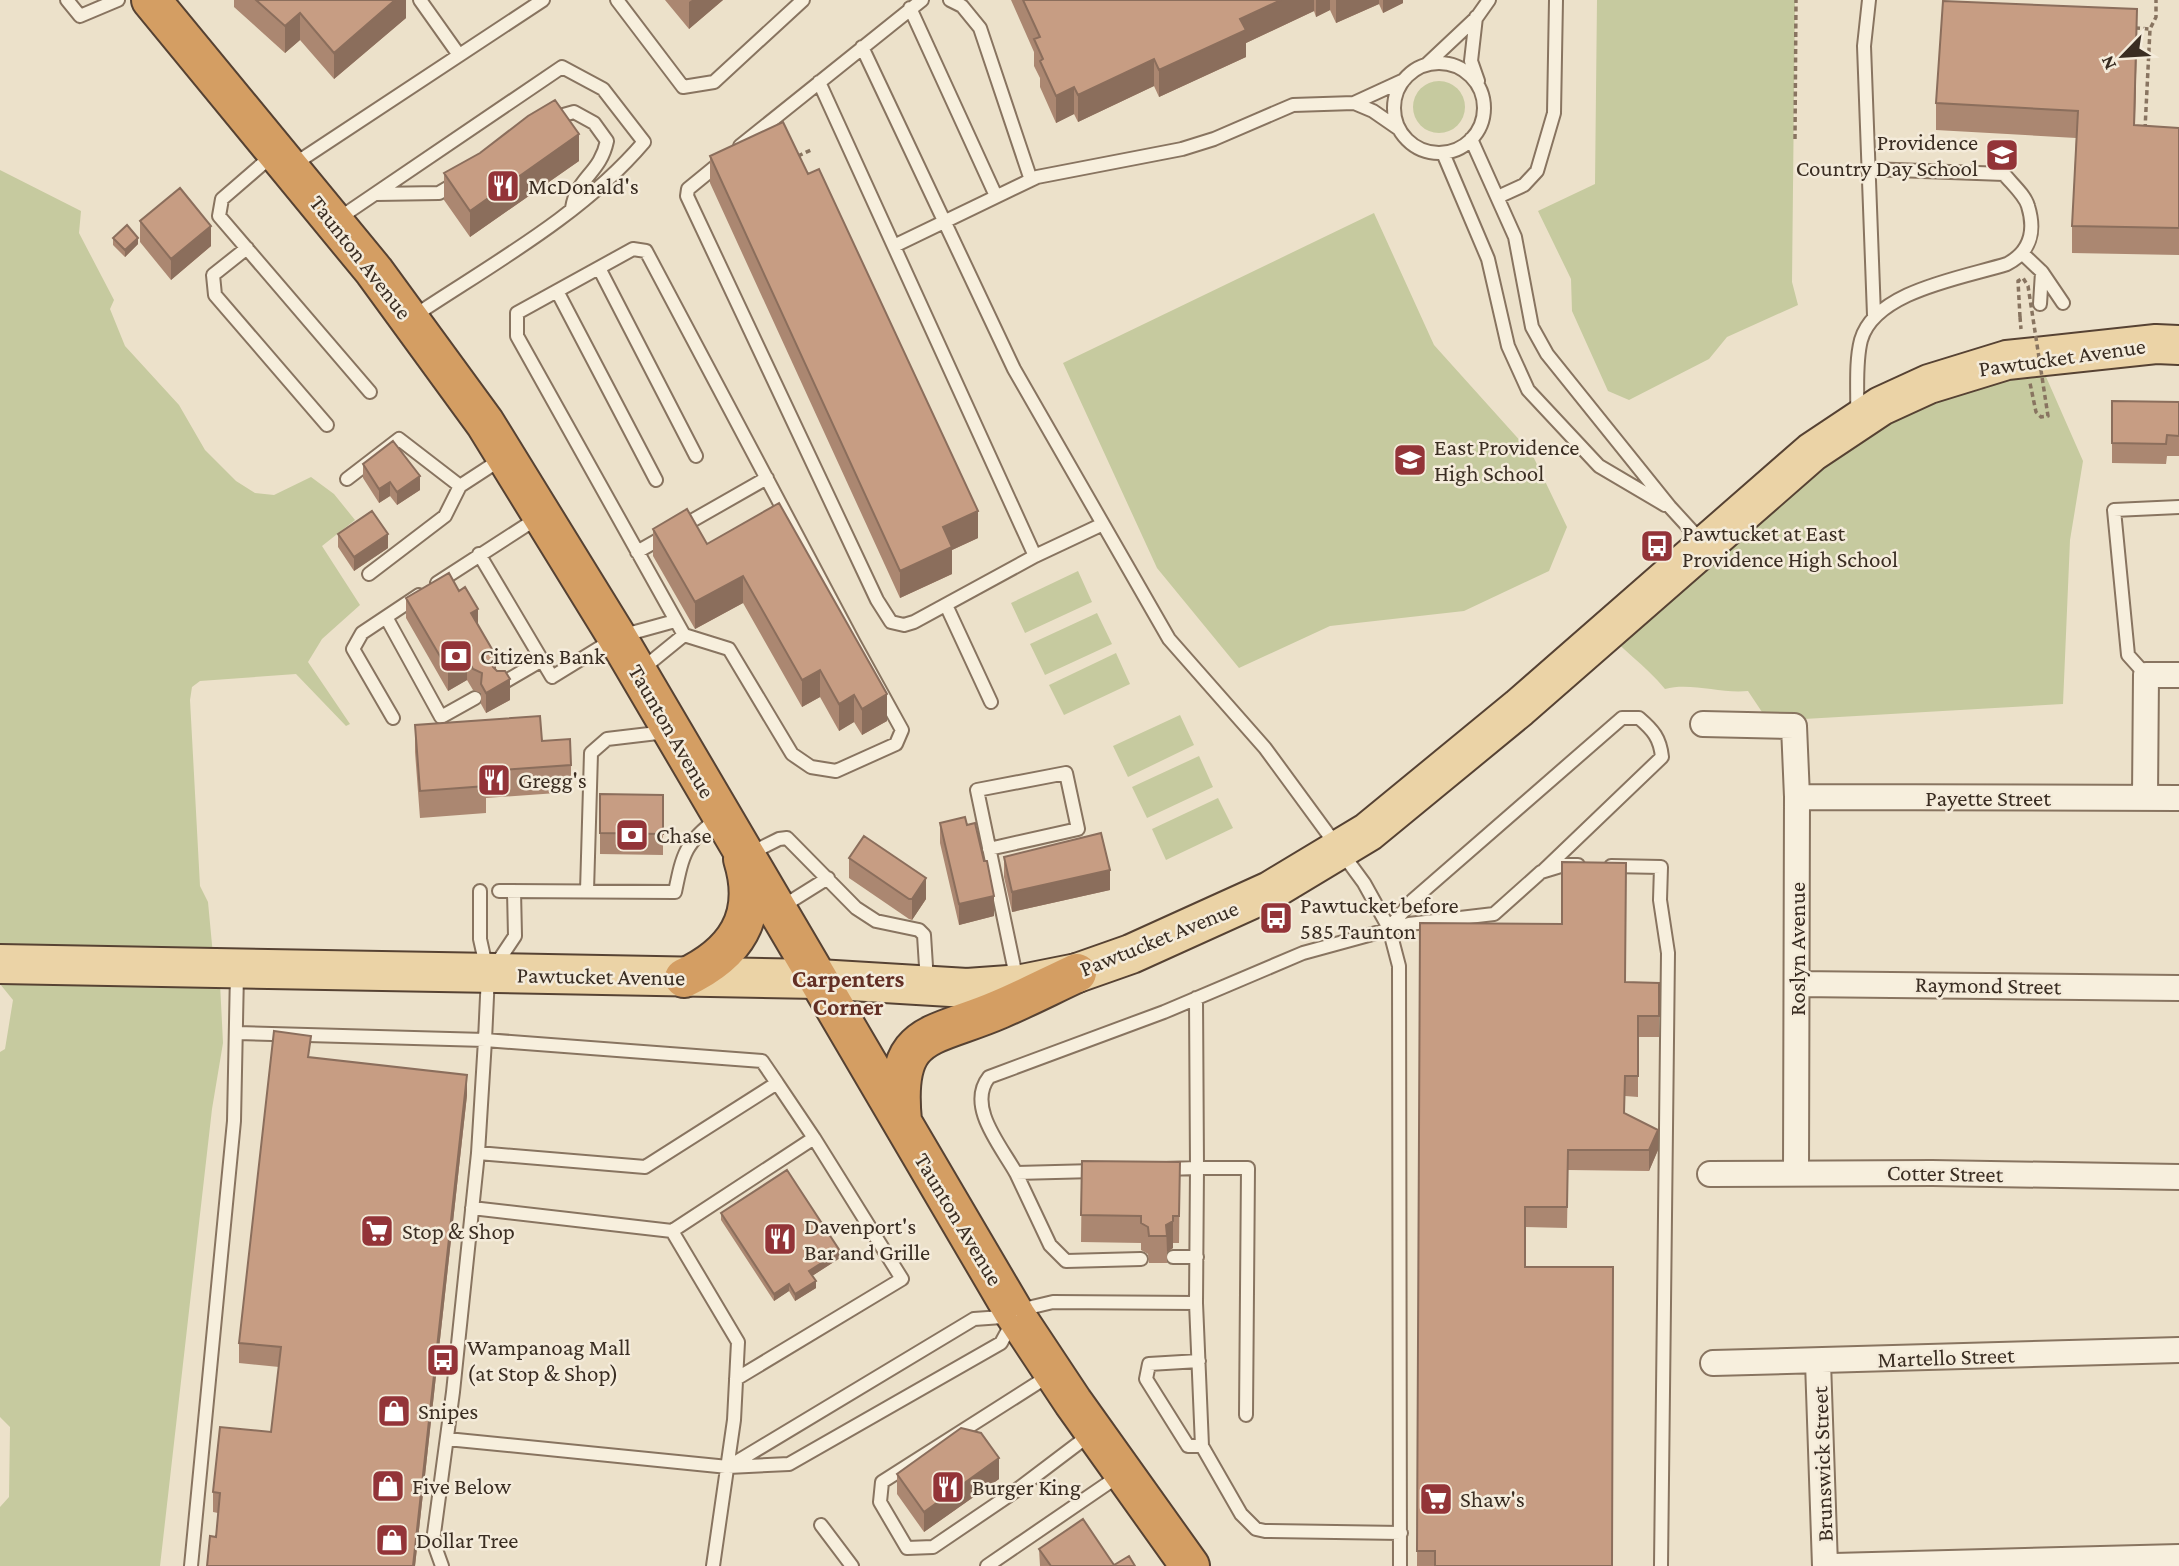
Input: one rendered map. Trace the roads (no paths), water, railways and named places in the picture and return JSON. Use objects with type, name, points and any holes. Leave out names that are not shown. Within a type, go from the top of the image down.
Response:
[{"type":"highway","name":"Taunton Avenue","points":[[150,0],[411,318],[507,456],[617,637],[1016,1316],[1093,1432],[1190,1566]]},
{"type":"highway","points":[[684,978],[728,950],[742,928],[748,894],[746,870],[735,838]]},
{"type":"highway","points":[[902,1123],[901,1076],[905,1061],[919,1041],[931,1034],[999,1010],[1077,973]]},
{"type":"main road","name":"Pawtucket Avenue","points":[[0,964],[818,979],[967,988],[1018,984],[1077,973],[1150,946],[1270,891],[1367,832],[1519,708],[1812,452],[1881,406],[1929,384],[2007,360],[2155,344],[2179,345]]},
{"type":"street","points":[[2146,797],[2146,675],[2179,675]]},
{"type":"street","name":"Roslyn Avenue","points":[[1703,724],[1794,726],[1797,797],[1796,1173]]},
{"type":"street","name":"Payette Street","points":[[1797,797],[2179,798]]},
{"type":"street","name":"Raymond Street","points":[[1797,984],[2179,988]]},
{"type":"street","name":"Cotter Street","points":[[1710,1174],[2179,1177]]},
{"type":"street","name":"Martello Street","points":[[1713,1363],[2179,1350]]},
{"type":"street","name":"Brunswick Street","points":[[1818,1362],[1825,1566]]},
{"type":"street","points":[[1809,1566],[2179,1557]]},
{"type":"lane","points":[[67,0],[80,16],[118,0]]},
{"type":"lane","points":[[420,0],[459,55]]},
{"type":"lane","points":[[370,392],[219,216],[222,199],[459,55],[542,0]]},
{"type":"lane","points":[[617,0],[683,87],[715,82],[803,0]]},
{"type":"lane","points":[[922,0],[688,189],[687,196],[891,622],[904,625],[914,622],[1035,556],[1103,524]]},
{"type":"lane","points":[[950,0],[962,6],[980,27],[1031,180]]},
{"type":"lane","points":[[894,246],[1031,180],[1067,170],[1182,149],[1293,105],[1354,103],[1404,80],[1426,65],[1476,17],[1489,0]]},
{"type":"lane","points":[[1500,196],[1524,185],[1537,171],[1554,113],[1556,0]]},
{"type":"lane","points":[[1869,0],[1864,46],[1874,315]]},
{"type":"lane","points":[[910,8],[996,196]]},
{"type":"lane","points":[[1354,103],[1373,111],[1399,129],[1421,150],[1443,153],[1464,146],[1482,122],[1481,92],[1471,61],[1476,17]]},
{"type":"lane","points":[[862,47],[1014,369],[1168,639],[1265,748],[1364,883],[1389,928],[1399,967],[1400,1566]]},
{"type":"lane","points":[[1426,65],[1449,64],[1463,70],[1481,92]]},
{"type":"lane","points":[[334,221],[562,67],[603,89],[644,142],[607,181],[572,208],[411,318]]},
{"type":"lane","points":[[1399,129],[1394,115],[1394,100],[1404,80]]},
{"type":"lane","points":[[819,82],[1035,556]]},
{"type":"lane","points":[[533,131],[554,115],[575,112],[594,123],[607,141],[603,160],[574,192],[572,208]]},
{"type":"lane","points":[[1471,139],[1500,196],[1515,237],[1532,327],[1547,354],[1670,508],[1706,545]]},
{"type":"lane","points":[[1443,153],[1488,259],[1508,346],[1528,390],[1599,466],[1670,508]]},
{"type":"lane","points":[[1856,423],[1861,341],[1874,315],[1892,300],[2007,264],[2024,255],[2030,240],[2028,205],[2004,174],[1869,169]]},
{"type":"lane","points":[[374,194],[439,193],[469,175]]},
{"type":"lane","points":[[247,248],[213,275],[215,295],[327,425]]},
{"type":"lane","points":[[633,249],[646,251],[854,643],[891,707],[902,730],[896,744],[836,771],[811,767],[792,754],[729,649],[684,635],[675,621],[517,337],[517,313],[599,268],[633,249]]},
{"type":"lane","points":[[2024,255],[2042,272],[2063,303]]},
{"type":"lane","points":[[599,268],[696,456]]},
{"type":"lane","points":[[2040,304],[2042,272]]},
{"type":"lane","points":[[557,291],[656,480]]},
{"type":"lane","points":[[347,478],[399,439],[460,486]]},
{"type":"lane","points":[[369,575],[445,516],[460,486],[507,456]]},
{"type":"lane","points":[[638,552],[767,478]]},
{"type":"lane","points":[[2146,675],[2128,655],[2114,510],[2179,507]]},
{"type":"lane","points":[[393,718],[353,649],[362,633],[479,554],[543,515]]},
{"type":"lane","points":[[479,554],[552,677],[617,637],[675,621]]},
{"type":"lane","points":[[946,606],[991,702]]},
{"type":"lane","points":[[386,617],[441,717],[475,698]]},
{"type":"lane","points":[[638,673],[684,635]]},
{"type":"lane","points":[[500,684],[542,660]]},
{"type":"lane","points":[[1141,1259],[1066,1261],[1050,1245],[981,1107],[981,1090],[989,1077],[1196,998],[1303,953],[1389,928],[1494,914],[1662,757],[1661,743],[1654,731],[1639,718],[1622,718],[1413,900],[1389,928]]},
{"type":"lane","points":[[587,891],[591,753],[600,742],[614,737],[672,731]]},
{"type":"lane","points":[[989,849],[1079,829],[1066,773],[977,790],[989,849],[1018,984]]},
{"type":"lane","points":[[499,891],[675,892],[685,849],[697,834],[735,838],[787,838],[856,908],[876,921],[919,930],[924,935],[927,986]]},
{"type":"lane","points":[[1541,872],[1564,865],[1661,867],[1660,900],[1670,989],[1661,1566]]},
{"type":"lane","points":[[777,910],[828,878]]},
{"type":"lane","points":[[442,1566],[433,1541],[447,1439],[478,1153],[485,1040],[488,975],[480,939],[480,891]]},
{"type":"lane","points":[[488,975],[515,936],[514,891]]},
{"type":"lane","points":[[191,1566],[234,1121],[237,967]]},
{"type":"lane","points":[[1196,998],[1196,1303],[1202,1446],[1241,1514],[1256,1529],[1401,1533]]},
{"type":"lane","points":[[237,1033],[485,1040],[762,1060],[902,1279],[736,1379]]},
{"type":"lane","points":[[478,1153],[645,1167],[777,1083]]},
{"type":"lane","points":[[472,1208],[672,1231],[814,1138]]},
{"type":"lane","points":[[1155,1170],[1248,1168],[1246,1415]]},
{"type":"lane","points":[[1016,1173],[1113,1171]]},
{"type":"lane","points":[[672,1231],[738,1342],[728,1467],[713,1566]]},
{"type":"lane","points":[[1173,1257],[1197,1257]]},
{"type":"lane","points":[[728,1467],[974,1319],[1016,1316],[1032,1307],[1053,1302],[1196,1303]]},
{"type":"lane","points":[[447,1439],[728,1467],[789,1464],[1001,1343],[1016,1316]]},
{"type":"lane","points":[[1199,1361],[1149,1364],[1146,1379],[1188,1446],[1202,1446]]},
{"type":"lane","points":[[1053,1373],[882,1482],[880,1502],[907,1548],[933,1547],[1014,1492],[1093,1432]]},
{"type":"lane","points":[[987,1566],[1123,1473]]},
{"type":"lane","points":[[821,1525],[852,1566]]},
{"type":"place","name":"Providence Country Day School","points":[[2002,155]]},
{"type":"place","name":"McDonald's","points":[[503,186]]},
{"type":"place","name":"East Providence High School","points":[[1410,460]]},
{"type":"place","name":"Pawtucket at East Providence High School","points":[[1657,546]]},
{"type":"place","name":"Citizens Bank","points":[[456,656]]},
{"type":"place","name":"Gregg's","points":[[494,780]]},
{"type":"place","name":"Chase","points":[[632,835]]},
{"type":"place","name":"Pawtucket before 585 Taunton","points":[[1276,918]]},
{"type":"place","name":"Stop & Shop","points":[[377,1231]]},
{"type":"place","name":"Davenport's Bar and Grille","points":[[780,1239]]},
{"type":"place","name":"Wampanoag Mall (at Stop & Shop)","points":[[443,1360]]},
{"type":"place","name":"Snipes","points":[[394,1411]]},
{"type":"place","name":"Five Below","points":[[388,1486]]},
{"type":"place","name":"Burger King","points":[[948,1487]]},
{"type":"place","name":"Shaw's","points":[[1436,1499]]},
{"type":"place","name":"Dollar Tree","points":[[392,1540]]},
{"type":"district","name":"Carpenters Corner","points":[[848,993]]}]
